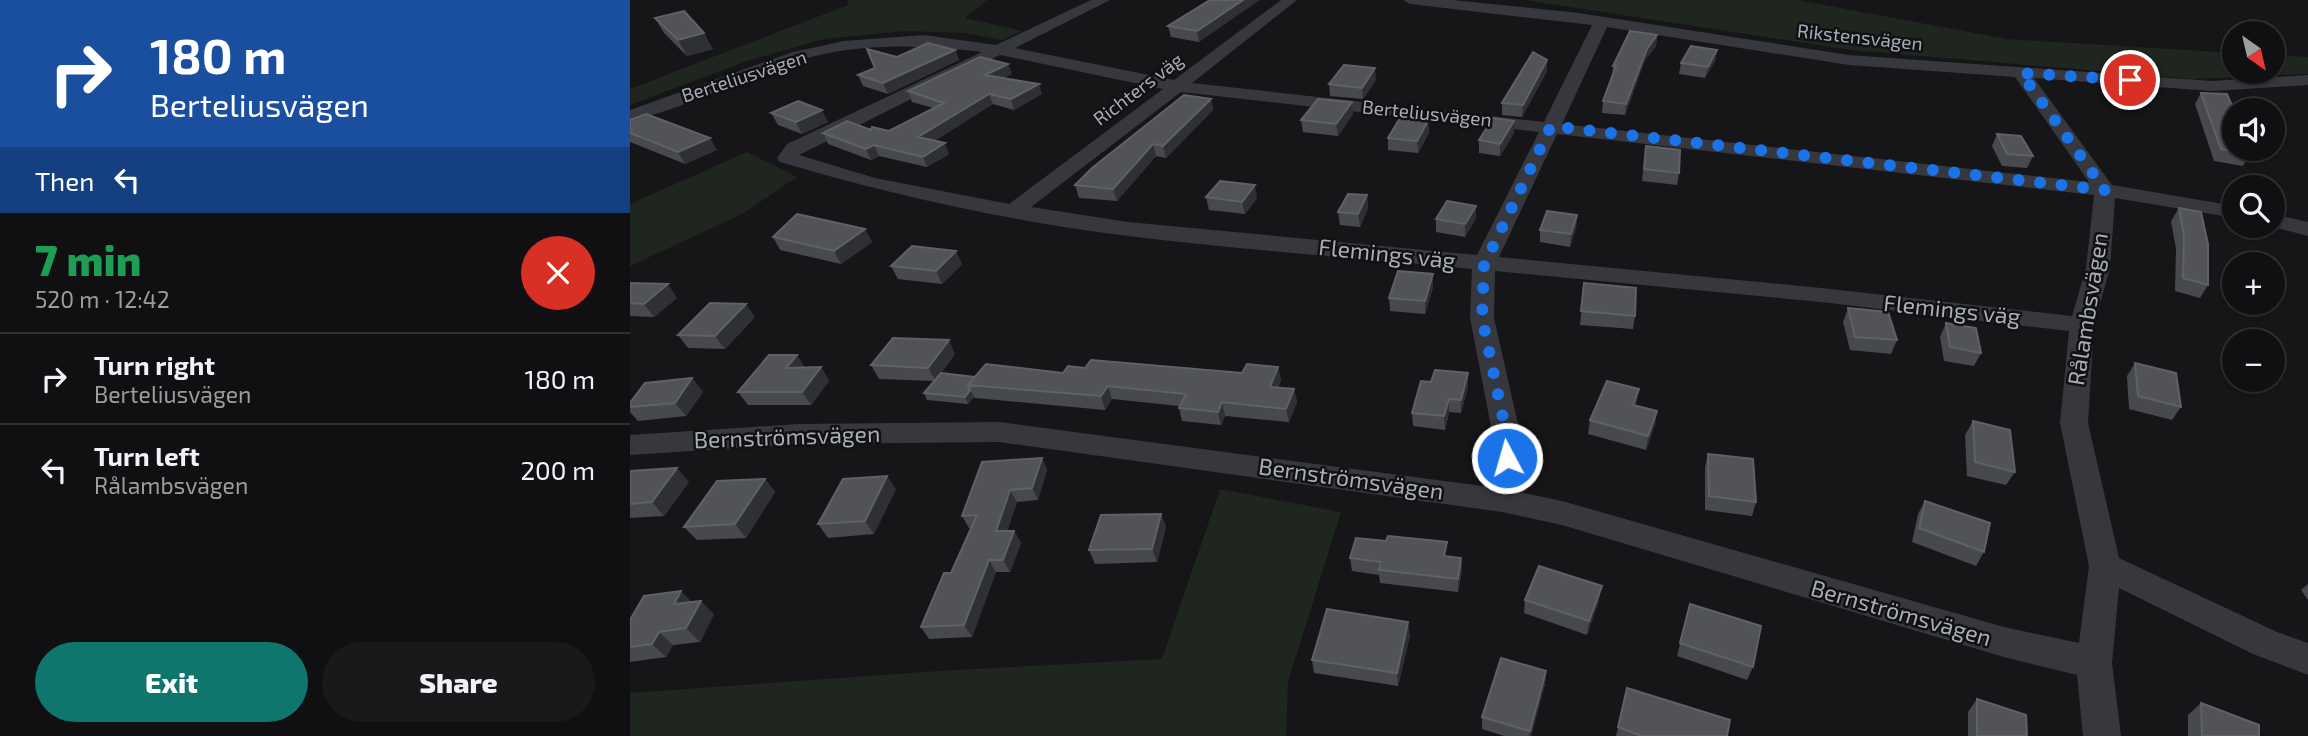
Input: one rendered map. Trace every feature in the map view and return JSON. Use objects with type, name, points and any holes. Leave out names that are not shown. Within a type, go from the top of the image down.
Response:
[{"type":"street","points":[[1000,50],[1103,0]]},
{"type":"street","name":"Richters väg","points":[[1013,211],[1290,0]]},
{"type":"street","name":"Rikstensvägen","points":[[1410,0],[1602,21],[1849,60],[2212,86],[2308,80]]},
{"type":"street","points":[[1502,500],[1507,474],[1508,442],[1482,318],[1484,265],[1602,21]]},
{"type":"street","name":"Berteliusvägen","points":[[630,116],[769,64],[844,47],[924,40],[1000,50],[1176,86],[2105,190],[2222,210]]},
{"type":"street","name":"Flemings väg","points":[[1000,50],[788,154],[787,158],[872,183],[1013,211],[1128,229],[1821,295],[2082,325]]},
{"type":"street","points":[[2021,73],[2105,190]]},
{"type":"street","name":"Rålambsvägen","points":[[2102,736],[2094,663],[2105,566],[2074,423],[2082,325],[2098,268],[2105,190]]},
{"type":"street","points":[[2285,223],[2308,229]]},
{"type":"street","name":"Bernströmsvägen","points":[[630,445],[799,434],[999,432],[1502,500],[1562,513],[2004,642],[2094,663]]},
{"type":"street","points":[[2105,566],[2265,643],[2308,659]]},
{"type":"shaded area","points":[[847,0],[987,0],[965,18],[1022,31],[1002,40],[965,33],[905,31],[824,39],[747,61],[630,105],[630,89],[848,5]]},
{"type":"shaded area","points":[[1524,0],[1797,0],[2007,39],[2222,52],[2222,78],[2193,79],[1851,50]]},
{"type":"shaded area","points":[[2286,56],[2308,57],[2308,74],[2286,75]]},
{"type":"shaded area","points":[[747,152],[797,177],[742,214],[630,266],[630,204]]},
{"type":"shaded area","points":[[1220,489],[1341,512],[1288,682],[1286,736],[630,736],[630,693],[939,671],[1162,659]]},
{"type":"building","points":[[1210,0],[1243,0],[1197,31],[1168,26]]},
{"type":"building","points":[[684,11],[704,33],[678,40],[655,18]]},
{"type":"building","points":[[1630,31],[1657,35],[1647,49],[1626,104],[1603,101],[1616,66],[1613,66]]},
{"type":"building","points":[[928,43],[955,50],[883,83],[858,75],[875,68],[867,49],[897,57]]},
{"type":"building","points":[[1691,46],[1717,50],[1708,67],[1681,63]]},
{"type":"building","points":[[1533,52],[1547,60],[1523,105],[1502,103]]},
{"type":"building","points":[[980,57],[1008,64],[985,75],[1039,84],[1011,99],[989,94],[918,137],[945,143],[923,157],[874,145],[866,149],[823,133],[847,121],[871,130],[872,127],[889,131],[944,103],[908,91]]},
{"type":"building","points":[[1344,65],[1375,68],[1362,88],[1329,84]]},
{"type":"building","points":[[2201,93],[2227,94],[2229,98],[2222,98],[2221,149]]},
{"type":"building","points":[[1184,95],[1211,99],[1163,146],[1153,144],[1113,189],[1075,185],[1092,168]]},
{"type":"building","points":[[1318,99],[1352,102],[1336,124],[1301,120]]},
{"type":"building","points":[[798,101],[822,110],[796,122],[771,113]]},
{"type":"building","points":[[646,114],[710,138],[678,152],[630,133],[630,120]]},
{"type":"building","points":[[1400,118],[1428,121],[1417,141],[1388,138]]},
{"type":"building","points":[[1493,118],[1514,121],[1500,144],[1479,140]]},
{"type":"building","points":[[1997,134],[2021,136],[2033,156],[2007,154]]},
{"type":"building","points":[[1646,146],[1680,150],[1679,173],[1644,169]]},
{"type":"building","points":[[1220,181],[1255,185],[1242,202],[1206,197]]},
{"type":"building","points":[[1348,194],[1367,195],[1358,214],[1338,212]]},
{"type":"building","points":[[1447,201],[1476,206],[1465,224],[1436,219]]},
{"type":"building","points":[[2179,208],[2201,212],[2208,244],[2208,285],[2183,278],[2184,236]]},
{"type":"building","points":[[1547,211],[1577,215],[1571,234],[1540,230]]},
{"type":"building","points":[[797,214],[865,229],[834,251],[773,237]]},
{"type":"building","points":[[912,246],[956,251],[936,271],[891,266]]},
{"type":"building","points":[[1398,271],[1433,274],[1425,301],[1389,298]]},
{"type":"building","points":[[630,283],[668,284],[644,304],[630,303]]},
{"type":"building","points":[[1584,283],[1636,288],[1635,316],[1581,311]]},
{"type":"building","points":[[710,303],[746,304],[715,336],[678,335]]},
{"type":"building","points":[[1848,308],[1888,312],[1897,340],[1855,337]]},
{"type":"building","points":[[1946,323],[1976,328],[1981,353],[1950,347]]},
{"type":"building","points":[[893,338],[949,340],[928,368],[871,365]]},
{"type":"building","points":[[769,355],[797,355],[786,368],[821,367],[802,392],[738,392]]},
{"type":"building","points":[[1091,360],[1242,373],[1247,364],[1278,367],[1270,387],[1294,389],[1286,409],[1222,402],[1218,412],[1179,408],[1186,394],[1108,386],[1101,396],[968,385],[986,364],[1063,373],[1068,366],[1085,368]]},
{"type":"building","points":[[2135,363],[2176,373],[2181,407],[2138,396]]},
{"type":"building","points":[[1435,370],[1468,373],[1461,400],[1449,399],[1444,416],[1412,413],[1421,381],[1431,382]]},
{"type":"building","points":[[941,373],[975,377],[968,385],[970,390],[965,397],[924,393]]},
{"type":"building","points":[[692,378],[675,403],[630,407],[630,403],[645,383]]},
{"type":"building","points":[[1607,381],[1639,389],[1633,405],[1657,411],[1648,436],[1590,420]]},
{"type":"building","points":[[1973,421],[2010,430],[2015,472],[1975,462]]},
{"type":"building","points":[[1708,454],[1753,459],[1756,502],[1709,496]]},
{"type":"building","points":[[1042,458],[1032,488],[1010,490],[996,531],[1014,531],[1003,560],[989,560],[964,625],[921,627],[944,573],[951,573],[977,515],[962,516],[982,462]]},
{"type":"building","points":[[677,468],[652,502],[630,504],[630,471]]},
{"type":"building","points":[[887,476],[865,521],[818,524],[843,479]]},
{"type":"building","points":[[765,479],[735,524],[684,527],[717,481]]},
{"type":"building","points":[[1925,501],[1990,523],[1984,552],[1919,528]]},
{"type":"building","points":[[1161,514],[1152,549],[1089,550],[1101,515]]},
{"type":"building","points":[[1388,536],[1447,542],[1444,556],[1461,558],[1458,579],[1379,570],[1381,562],[1350,558],[1356,538],[1386,541]]},
{"type":"building","points":[[1539,566],[1602,586],[1589,621],[1525,600]]},
{"type":"building","points":[[681,591],[674,604],[701,601],[686,628],[659,632],[652,644],[630,647],[630,620],[644,596]]},
{"type":"building","points":[[1690,604],[1761,626],[1753,667],[1680,643]]},
{"type":"building","points":[[1327,609],[1408,622],[1397,673],[1312,660]]},
{"type":"building","points":[[1501,658],[1546,671],[1530,731],[1482,717]]},
{"type":"building","points":[[1627,688],[1730,720],[1727,736],[1642,736],[1618,727]]},
{"type":"building","points":[[1977,699],[2026,715],[2027,736],[1977,736]]},
{"type":"building","points":[[2201,703],[2259,725],[2259,736],[2202,736]]},
{"type":"route","points":[[1507,458],[1508,442],[1482,318],[1484,265],[1551,126],[2105,190],[2021,73],[2130,80]]}]
